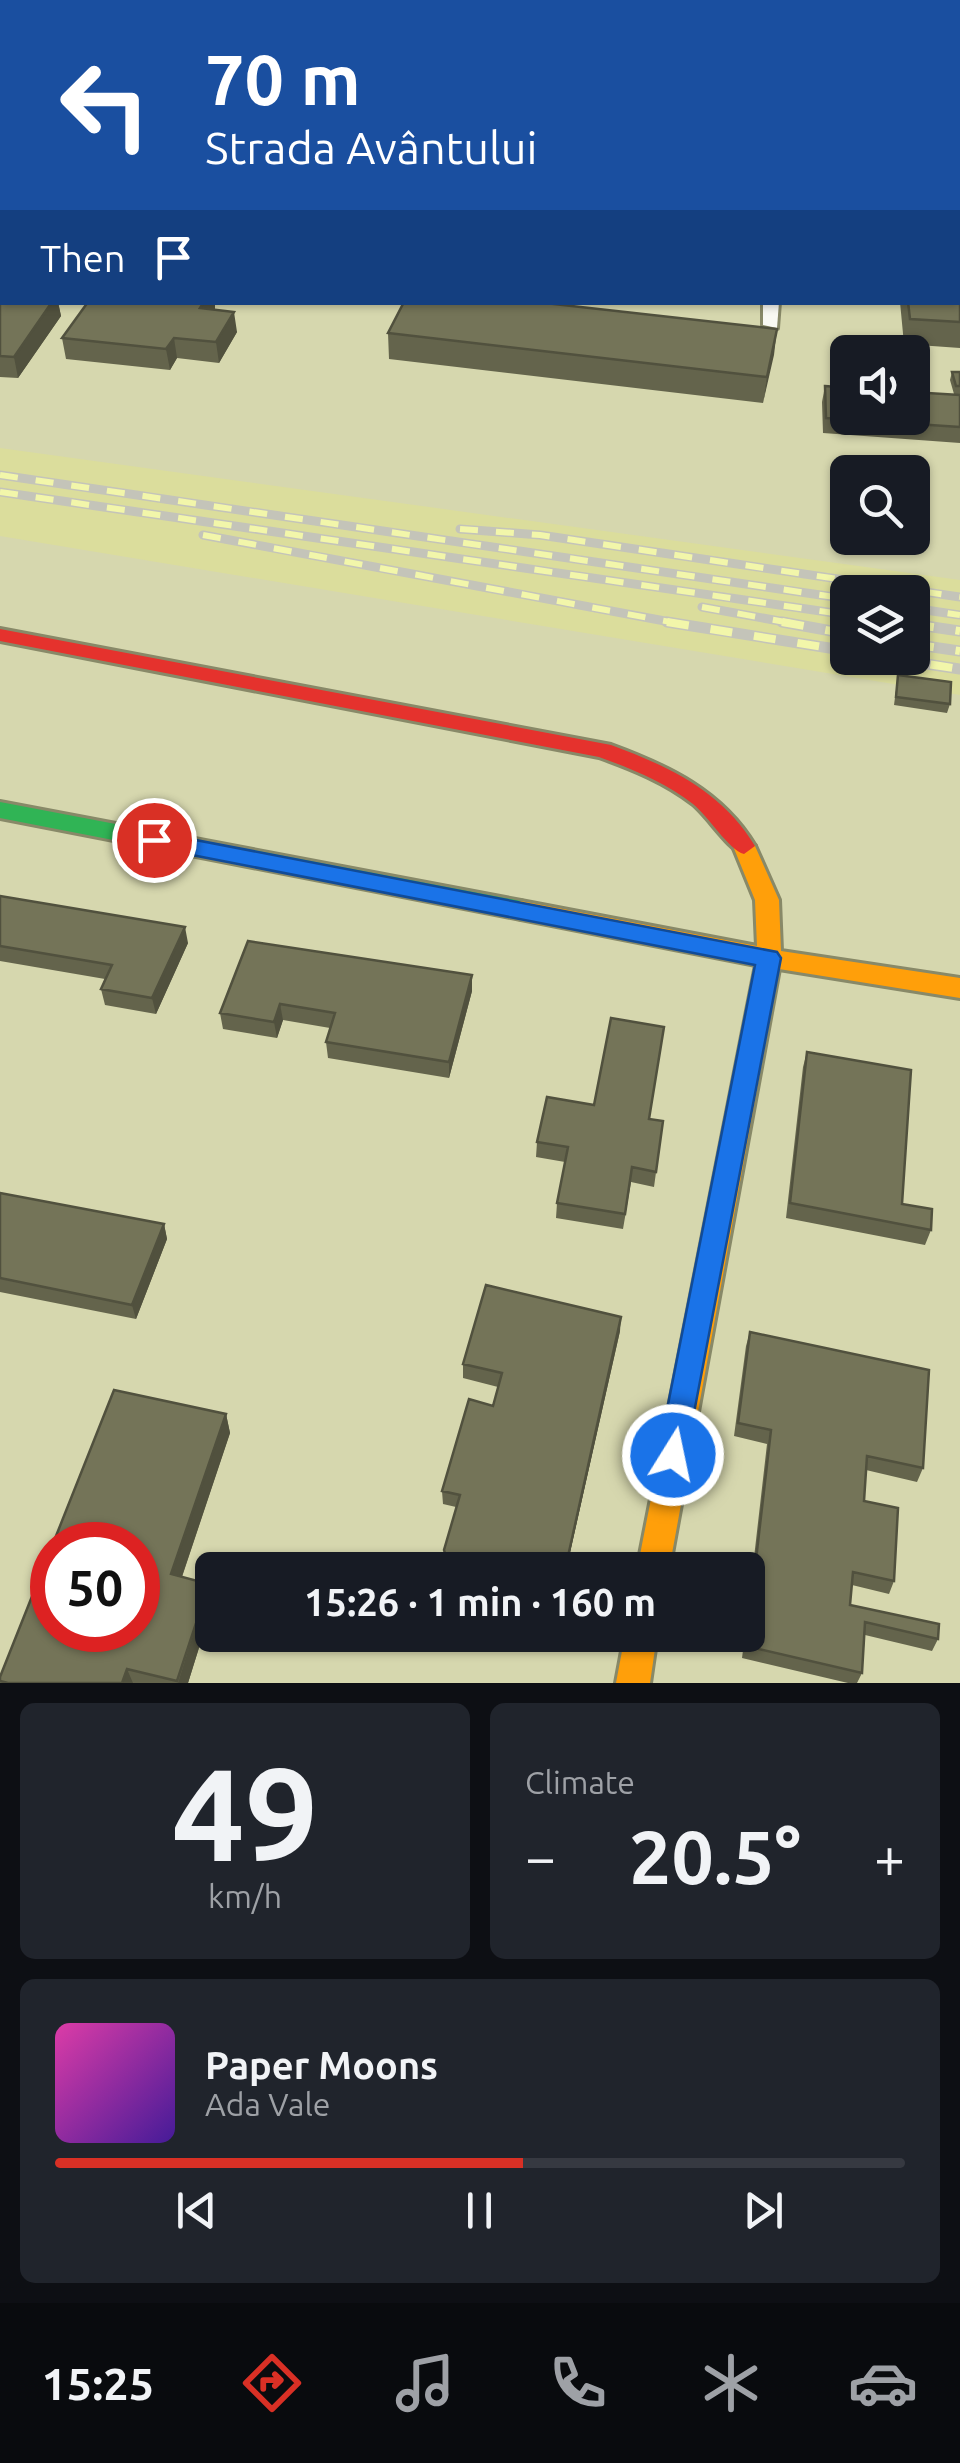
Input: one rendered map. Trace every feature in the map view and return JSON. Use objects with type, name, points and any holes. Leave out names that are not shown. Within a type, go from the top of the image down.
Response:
[{"type":"main road","points":[[0,636],[603,750],[664,772],[701,795],[743,843],[767,900],[768,958],[656,1552]]},
{"type":"main road","points":[[0,810],[768,958],[960,988]]},
{"type":"main road","points":[[633,1683],[638,1652]]},
{"type":"lane","points":[[771,305],[771,325]]},
{"type":"shaded area","points":[[0,448],[924,575],[830,575],[830,673],[0,536]]},
{"type":"shaded area","points":[[930,576],[960,580],[960,695],[839,675],[930,675]]},
{"type":"building","points":[[0,305],[50,305],[14,357],[0,356]]},
{"type":"building","points":[[86,305],[202,305],[200,308],[234,312],[216,342],[174,338],[166,349],[62,338]]},
{"type":"building","points":[[402,305],[563,305],[777,329],[767,377],[388,333]]},
{"type":"building","points":[[908,305],[960,305],[960,322],[910,319]]},
{"type":"building","points":[[952,372],[960,372],[960,386],[956,386]]},
{"type":"building","points":[[825,386],[830,386],[830,418],[826,418]]},
{"type":"building","points":[[930,393],[960,395],[960,427],[930,425]]},
{"type":"building","points":[[898,675],[951,682],[950,704],[896,697]]},
{"type":"building","points":[[0,896],[185,927],[152,998],[101,989],[112,965],[0,946]]},
{"type":"building","points":[[248,941],[472,975],[449,1062],[326,1042],[335,1013],[280,1004],[274,1022],[220,1013]]},
{"type":"building","points":[[611,1018],[664,1027],[649,1119],[663,1121],[656,1172],[632,1167],[625,1214],[557,1203],[568,1147],[537,1142],[547,1097],[594,1105]]},
{"type":"building","points":[[807,1052],[911,1070],[902,1204],[932,1209],[931,1230],[790,1203]]},
{"type":"building","points":[[0,1193],[164,1224],[132,1305],[0,1278]]},
{"type":"building","points":[[486,1285],[621,1317],[569,1552],[445,1552],[460,1495],[442,1491],[469,1399],[493,1406],[502,1373],[463,1364]]},
{"type":"building","points":[[750,1332],[929,1370],[923,1468],[867,1456],[864,1501],[898,1508],[894,1581],[853,1572],[850,1605],[939,1624],[938,1639],[865,1622],[862,1673],[765,1650],[765,1552],[757,1552],[771,1430],[738,1423]]},
{"type":"building","points":[[114,1390],[226,1414],[171,1574],[195,1580],[195,1626],[177,1681],[127,1669],[122,1683],[8,1683],[0,1681],[30,1601],[30,1652],[160,1652],[160,1522],[61,1522]]},
{"type":"railway","points":[[0,475],[830,596]]},
{"type":"railway","points":[[0,492],[830,612]]},
{"type":"railway","points":[[460,529],[540,535],[960,597]]},
{"type":"railway","points":[[203,535],[681,624]]},
{"type":"railway","points":[[702,607],[796,624]]},
{"type":"railway","points":[[930,611],[960,615]]},
{"type":"railway","points":[[667,622],[830,648]]},
{"type":"railway","points":[[782,622],[830,631]]},
{"type":"railway","points":[[930,627],[960,631]]},
{"type":"railway","points":[[930,647],[960,651]]},
{"type":"railway","points":[[930,664],[960,669]]},
{"type":"traffic: fast","points":[[0,810],[521,910]]},
{"type":"traffic: slow","points":[[656,1552],[769,958],[767,900],[744,846]]},
{"type":"traffic: slow","points":[[521,910],[769,958],[960,988]]},
{"type":"traffic: slow","points":[[633,1683],[638,1652]]},
{"type":"traffic: jam","points":[[0,635],[603,750],[682,785],[715,810],[744,846]]},
{"type":"route","points":[[154,840],[768,958],[673,1455]]}]
